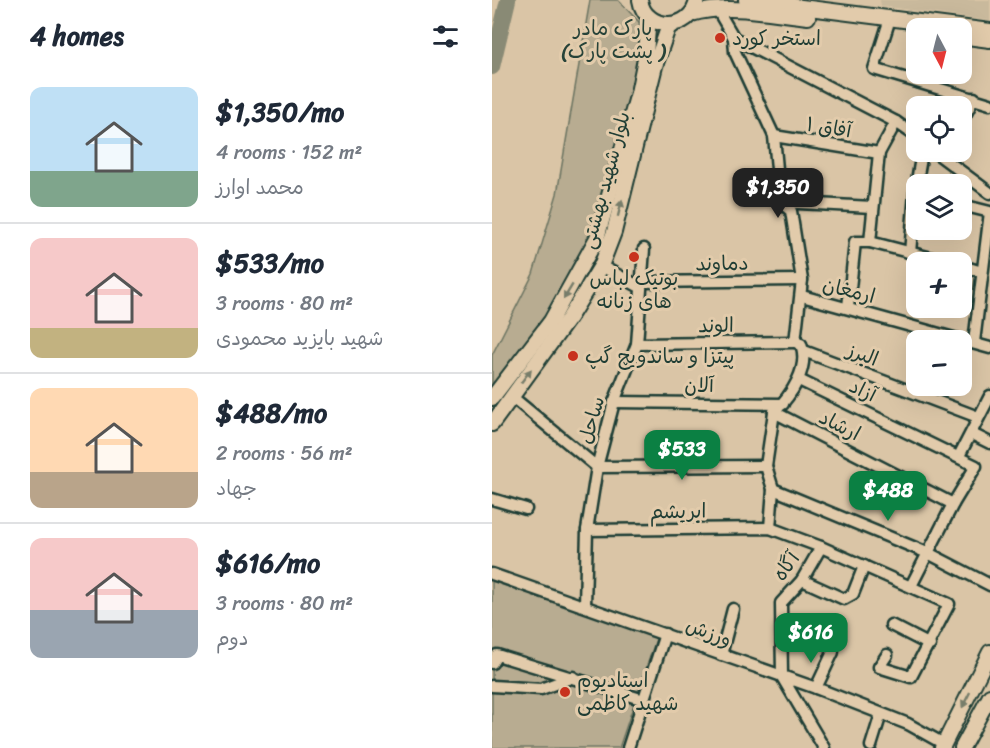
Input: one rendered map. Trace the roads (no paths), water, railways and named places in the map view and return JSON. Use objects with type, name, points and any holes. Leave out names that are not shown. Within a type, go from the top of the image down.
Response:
[{"type":"main road","points":[[630,0],[656,22],[672,25],[686,19],[691,14],[697,0]]},
{"type":"main road","points":[[746,0],[990,31]]},
{"type":"main road","points":[[691,14],[717,9],[906,28]]},
{"type":"main road","name":"بلوار شهید بهشتی","points":[[492,398],[550,321],[597,238],[638,93],[647,46],[644,10]]},
{"type":"main road","name":"بلوار شهید بهشتی","points":[[492,424],[569,318],[601,266],[614,232],[655,66],[668,28],[672,25]]},
{"type":"main road","points":[[972,37],[990,40]]},
{"type":"main road","points":[[943,746],[990,652]]},
{"type":"main road","points":[[962,748],[990,696]]},
{"type":"street","points":[[717,9],[734,38],[735,52],[774,136],[780,202],[791,211],[802,280],[795,342],[801,344],[804,351],[799,380],[783,404],[774,412],[766,466],[773,489],[770,528],[821,547],[949,604],[930,645],[911,677],[879,667],[886,655]]},
{"type":"street","points":[[888,25],[874,69],[990,104]]},
{"type":"street","points":[[734,38],[906,129]]},
{"type":"street","points":[[972,102],[974,98]]},
{"type":"street","points":[[870,242],[879,153],[896,122]]},
{"type":"street","name":"آفاق ۱","points":[[774,136],[879,153]]},
{"type":"street","points":[[951,162],[990,193]]},
{"type":"street","points":[[780,202],[872,207]]},
{"type":"street","points":[[972,208],[990,212],[974,342]]},
{"type":"street","points":[[848,307],[855,242],[870,242],[906,252]]},
{"type":"street","name":"ساحل","points":[[585,605],[587,530],[597,467],[614,402],[637,344],[644,249]]},
{"type":"street","points":[[601,266],[641,284]]},
{"type":"street","points":[[972,269],[982,272]]},
{"type":"street","name":"دماوند","points":[[641,284],[802,280]]},
{"type":"street","name":"ارمغان","points":[[802,296],[990,348]]},
{"type":"street","name":"الوند","points":[[637,344],[795,342]]},
{"type":"street","name":"البرز","points":[[804,351],[978,417]]},
{"type":"street","name":"آزاد","points":[[799,380],[976,466],[953,504]]},
{"type":"street","points":[[511,396],[597,467],[766,466]]},
{"type":"street","points":[[959,456],[990,396]]},
{"type":"street","name":"آلان","points":[[614,402],[783,404]]},
{"type":"street","name":"ارشاد","points":[[774,412],[953,504]]},
{"type":"street","points":[[972,434],[990,443]]},
{"type":"street","points":[[773,489],[930,554],[990,585]]},
{"type":"street","points":[[492,499],[526,509]]},
{"type":"street","points":[[911,586],[930,554],[953,504]]},
{"type":"street","name":"ابریشم","points":[[587,530],[770,528]]},
{"type":"street","name":"آگاه","points":[[782,677],[781,603],[802,580],[821,547]]},
{"type":"street","points":[[802,580],[844,599],[853,594],[864,566]]},
{"type":"street","name":"ورزش","points":[[492,573],[816,688],[908,724],[943,746]]},
{"type":"street","points":[[721,655],[733,609]]},
{"type":"street","points":[[891,625],[930,645]]},
{"type":"street","points":[[628,748],[665,634]]},
{"type":"street","points":[[816,688],[833,652]]},
{"type":"street","points":[[492,663],[497,655],[644,700]]},
{"type":"street","points":[[492,686],[541,689],[573,677]]},
{"type":"street","points":[[782,677],[824,748]]},
{"type":"street","points":[[870,746],[881,714]]},
{"type":"waterway","points":[[492,67],[508,0]]},
{"type":"place","name":"استخر کورد","points":[[720,38]]},
{"type":"place","name":"بوتیک لباس های زنانه","points":[[634,257]]},
{"type":"place","name":"پیتزا و ساندویچ گپ","points":[[573,356]]},
{"type":"place","name":"استادیوم شهید کاظمی","points":[[565,692]]},
{"type":"park label","name":"پارک مادر (پشت پارک )","points":[[613,40]]}]
